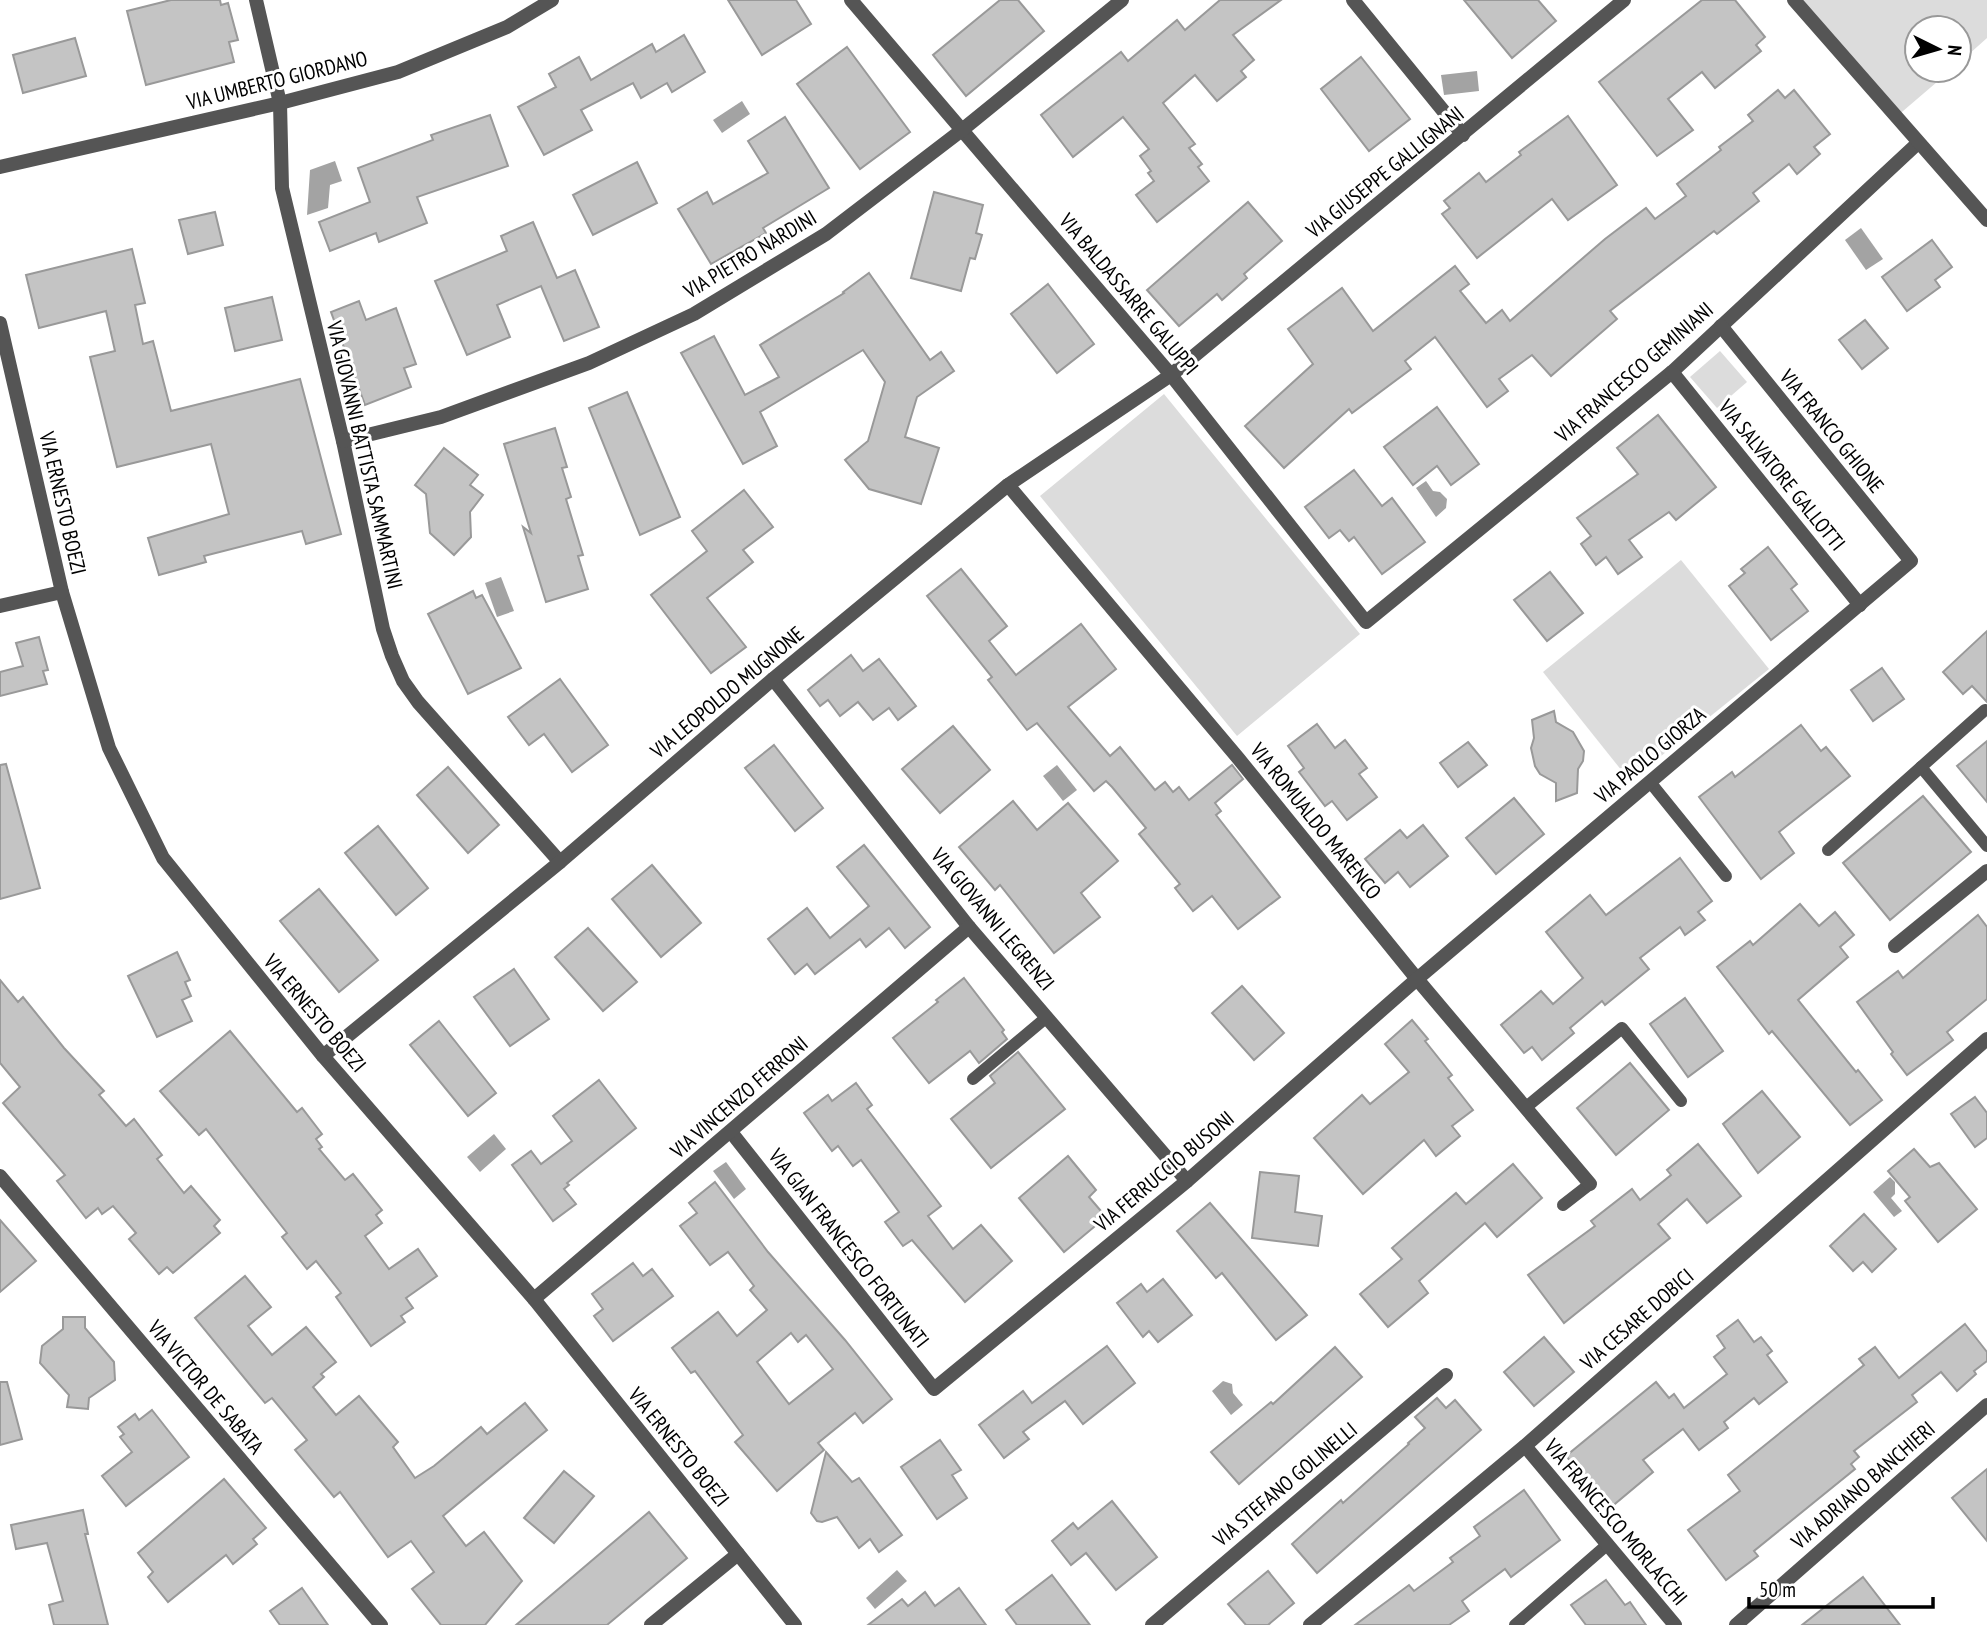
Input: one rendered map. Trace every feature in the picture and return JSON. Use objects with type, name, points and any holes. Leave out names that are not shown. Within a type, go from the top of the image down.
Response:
[{"type":"street","name":"VIA GIOVANNI BATTISTA SAMMARTINI","points":[[256,0],[280,103],[282,188],[343,441],[383,629],[392,656],[403,681],[434,722],[560,862]]},
{"type":"street","name":"VIA UMBERTO GIORDANO","points":[[0,167],[280,103],[398,72],[507,27],[552,0]]},
{"type":"street","name":"VIA BALDASSARRE GALUPPI","points":[[851,0],[1171,375],[1366,622]]},
{"type":"street","name":"VIA PIETRO NARDINI","points":[[343,441],[441,418],[589,363],[694,314],[826,234],[962,130],[1122,0]]},
{"type":"street","points":[[1353,0],[1463,135]]},
{"type":"street","name":"VIA GIUSEPPE GALLIGNANI","points":[[1171,375],[1624,0]]},
{"type":"street","points":[[1794,0],[1987,220]]},
{"type":"street","name":"VIA FRANCESCO GEMINIANI","points":[[1366,622],[1672,372],[1918,142]]},
{"type":"street","name":"VIA ERNESTO BOEZI","points":[[0,323],[62,592],[109,748],[163,858],[323,1056],[534,1299],[795,1625]]},
{"type":"street","name":"VIA FRANCO GHIONE","points":[[1721,326],[1911,561]]},
{"type":"street","name":"VIA SALVATORE GALLOTTI","points":[[1672,372],[1860,605]]},
{"type":"street","name":"VIA LEOPOLDO MUGNONE","points":[[323,1056],[560,862],[773,679],[1008,485],[1171,375]]},
{"type":"street","name":"VIA ROMUALDO MARENCO","points":[[1008,485],[1590,1184]]},
{"type":"street","name":"VIA PAOLO GIORZA","points":[[1417,979],[1911,561]]},
{"type":"street","points":[[0,606],[62,592]]},
{"type":"street","name":"VIA GIOVANNI LEGRENZI","points":[[773,679],[969,927],[1187,1181]]},
{"type":"street","points":[[1895,946],[1985,878]]},
{"type":"street","name":"VIA VINCENZO FERRONI","points":[[534,1299],[969,927]]},
{"type":"street","name":"VIA FERRUCCIO BUSONI","points":[[934,1389],[1187,1181],[1417,979]]},
{"type":"street","name":"VIA CESARE DOBICI","points":[[1310,1625],[1525,1446],[1987,1039]]},
{"type":"street","name":"VIA GIAN FRANCESCO FORTUNATI","points":[[731,1132],[934,1389]]},
{"type":"street","name":"VIA VICTOR DE SABATA","points":[[0,1176],[381,1625]]},
{"type":"street","name":"VIA STEFANO GOLINELLI","points":[[1153,1625],[1446,1375]]},
{"type":"street","name":"VIA ADRIANO BANCHIERI","points":[[1736,1625],[1987,1405]]},
{"type":"street","name":"VIA FRANCESCO MORLACCHI","points":[[1525,1446],[1675,1625]]},
{"type":"street","points":[[651,1625],[738,1554]]},
{"type":"lane","points":[[1828,850],[1985,710]]},
{"type":"lane","points":[[1921,767],[1987,846]]},
{"type":"lane","points":[[1650,782],[1726,876]]},
{"type":"lane","points":[[974,1079],[1047,1017]]},
{"type":"lane","points":[[1525,1108],[1622,1028],[1682,1101]]},
{"type":"lane","points":[[1563,1206],[1590,1184]]},
{"type":"lane","points":[[1515,1625],[1608,1545]]},
{"type":"shaded area","points":[[1796,0],[1987,0],[1987,38],[1973,50],[1973,14],[1903,14],[1903,84],[1935,84],[1896,117]]},
{"type":"shaded area","points":[[1477,71],[1479,91],[1444,95],[1441,75]]},
{"type":"shaded area","points":[[742,101],[750,114],[722,133],[713,120]]},
{"type":"shaded area","points":[[335,161],[342,181],[330,185],[328,208],[307,215],[310,170]]},
{"type":"shaded area","points":[[1861,228],[1883,259],[1866,270],[1845,240]]},
{"type":"shaded area","points":[[1720,351],[1747,382],[1717,408],[1690,377]]},
{"type":"shaded area","points":[[1164,394],[1360,634],[1237,736],[1040,496]]},
{"type":"shaded area","points":[[1426,481],[1433,491],[1440,492],[1447,499],[1446,508],[1436,517],[1416,488]]},
{"type":"shaded area","points":[[1681,560],[1769,669],[1630,781],[1543,672]]},
{"type":"shaded area","points":[[501,577],[514,611],[497,617],[485,583]]},
{"type":"shaded area","points":[[1057,765],[1077,790],[1063,801],[1043,776]]},
{"type":"shaded area","points":[[494,1134],[506,1149],[480,1172],[467,1157]]},
{"type":"shaded area","points":[[726,1162],[746,1189],[734,1199],[713,1171]]},
{"type":"shaded area","points":[[1890,1177],[1895,1182],[1895,1194],[1891,1198],[1902,1211],[1894,1217],[1873,1192]]},
{"type":"shaded area","points":[[1223,1381],[1232,1384],[1233,1393],[1243,1405],[1231,1415],[1212,1391]]},
{"type":"shaded area","points":[[897,1570],[907,1581],[875,1609],[866,1598]]},
{"type":"building","points":[[171,0],[220,0],[221,5],[228,3],[238,40],[229,42],[234,62],[146,85],[127,11]]},
{"type":"building","points":[[728,0],[796,0],[811,24],[762,55]]},
{"type":"building","points":[[1000,0],[1018,0],[1044,31],[966,96],[933,55]]},
{"type":"building","points":[[1220,0],[1281,0],[1233,35],[1254,60],[1241,71],[1246,77],[1217,101],[1195,75],[1163,103],[1195,144],[1189,148],[1202,164],[1198,167],[1209,181],[1157,222],[1136,195],[1154,181],[1148,173],[1151,171],[1140,156],[1149,149],[1123,117],[1073,157],[1041,115],[1121,52],[1128,61],[1177,20],[1185,30]]},
{"type":"building","points":[[1464,0],[1538,0],[1556,21],[1512,58]]},
{"type":"building","points":[[1702,0],[1735,0],[1765,37],[1756,45],[1761,51],[1715,88],[1702,72],[1668,99],[1693,130],[1657,156],[1599,82]]},
{"type":"building","points":[[684,35],[705,72],[672,92],[667,83],[641,98],[633,83],[581,110],[592,130],[544,155],[518,107],[556,87],[549,74],[579,57],[591,80],[652,44],[656,52]]},
{"type":"building","points":[[75,38],[86,76],[23,93],[13,55]]},
{"type":"building","points":[[847,47],[910,132],[860,169],[797,84]]},
{"type":"building","points":[[1361,57],[1410,119],[1369,151],[1321,89]]},
{"type":"building","points":[[1778,90],[1785,98],[1794,90],[1830,134],[1814,147],[1820,154],[1797,174],[1789,164],[1753,193],[1759,201],[1717,234],[1714,231],[1610,311],[1617,319],[1551,376],[1532,355],[1499,379],[1508,391],[1487,407],[1435,337],[1405,361],[1411,369],[1352,413],[1349,409],[1284,468],[1245,426],[1313,364],[1288,329],[1342,288],[1373,331],[1455,266],[1469,284],[1460,291],[1486,323],[1502,310],[1510,321],[1605,239],[1646,208],[1655,219],[1686,196],[1677,184],[1753,121],[1748,115]]},
{"type":"building","points":[[490,115],[508,166],[417,197],[427,223],[379,242],[376,233],[330,251],[319,222],[370,202],[358,168],[433,140],[431,135]]},
{"type":"building","points":[[1568,116],[1617,185],[1568,220],[1552,199],[1477,258],[1442,214],[1450,208],[1444,201],[1479,173],[1486,182],[1521,155],[1519,152]]},
{"type":"building","points":[[785,117],[829,188],[763,228],[766,233],[711,264],[678,209],[707,192],[713,204],[768,173],[748,141]]},
{"type":"building","points":[[637,162],[657,203],[593,235],[573,195]]},
{"type":"building","points":[[934,192],[983,205],[976,233],[982,235],[975,259],[970,258],[961,291],[911,278]]},
{"type":"building","points":[[1248,202],[1282,241],[1244,274],[1247,278],[1222,300],[1217,294],[1179,326],[1147,290]]},
{"type":"building","points":[[215,212],[223,245],[188,254],[179,220]]},
{"type":"building","points":[[533,222],[557,278],[575,270],[599,327],[564,341],[541,286],[497,305],[510,337],[467,355],[435,281],[507,251],[501,236]]},
{"type":"building","points":[[1932,240],[1952,267],[1935,280],[1940,287],[1907,311],[1882,277]]},
{"type":"building","points":[[132,249],[145,303],[135,305],[143,344],[153,341],[171,411],[300,379],[341,534],[306,544],[302,531],[204,556],[206,562],[159,575],[148,538],[229,514],[211,444],[117,467],[90,357],[115,351],[106,311],[39,328],[26,275]]},
{"type":"building","points":[[869,273],[930,360],[941,352],[954,371],[917,397],[905,437],[939,448],[921,504],[869,489],[845,460],[868,441],[885,382],[863,350],[760,412],[777,446],[743,464],[681,353],[714,336],[745,395],[779,377],[760,345],[844,293]]},
{"type":"building","points":[[1048,284],[1094,344],[1057,373],[1011,314]]},
{"type":"building","points":[[272,297],[282,340],[235,351],[225,308]]},
{"type":"building","points":[[359,301],[366,320],[396,308],[416,364],[404,368],[411,387],[365,405],[331,312]]},
{"type":"building","points":[[1865,320],[1888,348],[1862,369],[1839,340]]},
{"type":"building","points":[[627,392],[680,517],[640,535],[589,408]]},
{"type":"building","points":[[1437,407],[1479,464],[1451,485],[1437,466],[1413,485],[1384,447]]},
{"type":"building","points":[[1658,415],[1716,487],[1676,520],[1669,512],[1629,540],[1642,557],[1618,574],[1606,557],[1596,565],[1581,544],[1591,536],[1577,518],[1638,474],[1617,448]]},
{"type":"building","points":[[555,428],[567,467],[562,468],[571,497],[566,499],[583,555],[578,556],[588,589],[546,602],[523,527],[531,533],[504,444]]},
{"type":"building","points":[[444,448],[478,475],[470,485],[483,495],[470,512],[471,537],[454,555],[430,533],[426,494],[415,485]]},
{"type":"building","points":[[1354,470],[1382,506],[1392,498],[1425,542],[1382,574],[1354,537],[1349,541],[1340,530],[1329,538],[1305,507]]},
{"type":"building","points":[[744,490],[773,527],[743,550],[753,562],[707,598],[746,647],[711,673],[651,595],[707,551],[692,531]]},
{"type":"building","points":[[1768,547],[1797,584],[1791,589],[1808,611],[1771,640],[1729,586],[1745,573],[1741,569]]},
{"type":"building","points":[[961,569],[1007,626],[989,641],[1016,675],[1081,624],[1116,669],[1068,707],[1110,756],[1120,747],[1155,790],[1165,782],[1173,792],[1179,787],[1189,800],[1232,765],[1243,779],[1215,803],[1221,811],[1216,815],[1280,897],[1238,929],[1212,896],[1193,911],[1175,888],[1180,884],[1139,834],[1146,828],[1112,787],[1106,781],[1094,791],[1037,723],[1027,730],[988,680],[992,677],[927,596]]},
{"type":"building","points":[[1550,572],[1583,613],[1547,641],[1514,600]]},
{"type":"building","points":[[473,591],[476,598],[482,595],[521,668],[468,694],[428,614]]},
{"type":"building","points":[[1987,631],[1987,702],[1972,686],[1963,694],[1943,672]]},
{"type":"building","points":[[39,637],[48,670],[43,671],[47,684],[0,696],[0,672],[23,666],[16,643]]},
{"type":"building","points":[[851,655],[863,671],[879,659],[916,706],[898,720],[889,708],[873,720],[858,702],[840,716],[828,700],[820,706],[808,690]]},
{"type":"building","points":[[1882,668],[1904,699],[1873,721],[1851,690]]},
{"type":"building","points":[[560,679],[608,745],[572,772],[544,734],[529,745],[508,717]]},
{"type":"building","points":[[1554,711],[1556,722],[1573,732],[1584,751],[1583,761],[1578,769],[1577,793],[1556,801],[1556,783],[1540,774],[1535,766],[1531,748],[1534,738],[1532,720]]},
{"type":"building","points":[[1317,724],[1335,748],[1345,740],[1367,768],[1359,774],[1377,797],[1347,820],[1332,801],[1325,806],[1299,772],[1304,768],[1288,746]]},
{"type":"building","points":[[1801,725],[1821,751],[1826,747],[1850,776],[1779,832],[1794,853],[1761,879],[1699,797],[1732,772],[1735,777]]},
{"type":"building","points":[[953,726],[990,770],[940,813],[902,769]]},
{"type":"building","points":[[1987,741],[1987,802],[1957,766]]},
{"type":"building","points":[[1468,742],[1487,765],[1458,787],[1440,763]]},
{"type":"building","points":[[774,745],[823,808],[795,831],[745,768]]},
{"type":"building","points":[[6,764],[40,888],[0,899],[0,765]]},
{"type":"building","points":[[448,767],[499,825],[468,853],[417,795]]},
{"type":"building","points":[[1923,796],[1971,852],[1890,920],[1843,863]]},
{"type":"building","points":[[1514,798],[1544,834],[1496,874],[1466,838]]},
{"type":"building","points":[[1013,801],[1037,830],[1068,803],[1118,861],[1081,893],[1100,917],[1054,953],[1000,885],[995,890],[959,847]]},
{"type":"building","points":[[1423,825],[1448,856],[1410,887],[1398,872],[1385,883],[1365,859],[1400,830],[1407,838]]},
{"type":"building","points":[[378,826],[428,888],[396,915],[345,853]]},
{"type":"building","points":[[864,845],[930,927],[905,948],[889,928],[866,947],[860,939],[815,974],[807,964],[795,974],[768,939],[807,908],[830,938],[869,906],[837,867]]},
{"type":"building","points":[[1680,858],[1712,901],[1698,912],[1705,920],[1685,935],[1680,927],[1640,958],[1649,969],[1605,1005],[1602,1001],[1570,1028],[1574,1033],[1542,1060],[1532,1047],[1524,1053],[1501,1025],[1541,991],[1553,1004],[1583,978],[1546,932],[1590,895],[1606,915]]},
{"type":"building","points":[[652,865],[701,923],[661,957],[612,899]]},
{"type":"building","points":[[319,889],[378,960],[339,992],[280,921]]},
{"type":"building","points":[[1800,904],[1819,926],[1835,912],[1854,935],[1840,947],[1848,957],[1798,1000],[1882,1100],[1850,1125],[1772,1031],[1769,1034],[1717,967],[1750,941],[1753,945]]},
{"type":"building","points":[[1978,915],[1987,927],[1987,999],[1947,1032],[1953,1040],[1907,1075],[1857,1002],[1898,971],[1903,978]]},
{"type":"building","points":[[588,928],[637,982],[603,1011],[555,957]]},
{"type":"building","points":[[177,952],[190,980],[185,982],[191,996],[182,1000],[192,1021],[157,1037],[128,976]]},
{"type":"building","points":[[514,969],[549,1019],[510,1046],[474,997]]},
{"type":"building","points":[[964,978],[1004,1030],[1002,1032],[1007,1039],[979,1063],[970,1051],[929,1083],[893,1038]]},
{"type":"building","points":[[0,980],[18,1002],[23,997],[64,1048],[104,1091],[99,1095],[126,1126],[134,1119],[162,1155],[157,1159],[184,1193],[191,1186],[220,1220],[214,1226],[220,1233],[173,1273],[167,1267],[159,1274],[129,1239],[136,1233],[113,1206],[102,1214],[98,1208],[86,1218],[57,1181],[65,1175],[3,1103],[20,1087],[0,1063]]},
{"type":"building","points":[[1242,986],[1284,1033],[1254,1060],[1212,1013]]},
{"type":"building","points":[[1685,998],[1723,1051],[1688,1077],[1650,1024]]},
{"type":"building","points":[[1412,1020],[1452,1075],[1448,1078],[1473,1110],[1452,1126],[1460,1136],[1436,1156],[1424,1140],[1363,1194],[1314,1138],[1362,1095],[1370,1104],[1409,1072],[1385,1044]]},
{"type":"building","points":[[439,1021],[496,1093],[468,1116],[410,1045]]},
{"type":"building","points":[[230,1031],[297,1112],[302,1108],[322,1134],[316,1139],[322,1147],[319,1149],[345,1180],[353,1174],[382,1210],[376,1215],[382,1223],[365,1236],[389,1269],[418,1249],[437,1276],[406,1298],[413,1308],[401,1316],[405,1322],[371,1346],[336,1297],[341,1293],[316,1261],[307,1269],[282,1237],[287,1233],[206,1129],[199,1135],[160,1091]]},
{"type":"building","points":[[1018,1052],[1065,1109],[991,1168],[951,1119],[995,1083],[990,1076]]},
{"type":"building","points":[[1630,1063],[1669,1110],[1616,1155],[1577,1108]]},
{"type":"building","points":[[599,1080],[636,1128],[567,1183],[569,1185],[564,1189],[576,1204],[553,1221],[512,1165],[531,1151],[541,1164],[572,1141],[553,1116]]},
{"type":"building","points":[[856,1083],[872,1105],[867,1109],[941,1206],[928,1216],[953,1249],[981,1225],[1012,1261],[965,1302],[912,1240],[903,1246],[885,1222],[899,1212],[861,1160],[853,1166],[838,1146],[832,1151],[804,1113],[828,1095],[832,1101]]},
{"type":"building","points":[[1762,1091],[1800,1137],[1758,1173],[1723,1124]]},
{"type":"building","points":[[1975,1097],[1987,1113],[1987,1138],[1975,1147],[1951,1114]]},
{"type":"building","points":[[1698,1144],[1741,1196],[1707,1223],[1687,1199],[1658,1224],[1670,1238],[1564,1323],[1528,1275],[1595,1226],[1591,1221],[1632,1189],[1640,1200],[1671,1175],[1667,1170]]},
{"type":"building","points":[[1914,1149],[1930,1167],[1939,1163],[1977,1209],[1938,1242],[1905,1201],[1910,1197],[1888,1171]]},
{"type":"building","points":[[1068,1156],[1096,1190],[1089,1197],[1106,1217],[1064,1252],[1019,1198]]},
{"type":"building","points":[[1513,1164],[1542,1198],[1497,1237],[1485,1223],[1419,1281],[1428,1293],[1388,1327],[1360,1294],[1402,1259],[1392,1248],[1456,1193],[1466,1204]]},
{"type":"building","points":[[1260,1172],[1299,1176],[1295,1212],[1322,1216],[1318,1246],[1252,1238]]},
{"type":"building","points":[[715,1182],[768,1252],[845,1340],[892,1399],[863,1423],[855,1413],[818,1443],[824,1450],[777,1491],[735,1442],[743,1435],[695,1371],[691,1373],[672,1348],[718,1312],[737,1336],[767,1310],[750,1290],[754,1286],[728,1252],[710,1265],[680,1226],[697,1213],[689,1203]],"holes":[[[791,1333],[798,1342],[806,1335],[833,1369],[789,1404],[757,1362]]]},
{"type":"building","points":[[1210,1203],[1307,1315],[1276,1340],[1222,1273],[1216,1278],[1177,1231]]},
{"type":"building","points":[[1864,1214],[1896,1249],[1872,1272],[1863,1262],[1853,1271],[1830,1246]]},
{"type":"building","points":[[0,1220],[36,1261],[0,1292]]},
{"type":"building","points":[[633,1263],[643,1276],[652,1269],[673,1296],[613,1341],[594,1316],[603,1309],[592,1294]]},
{"type":"building","points":[[245,1276],[271,1307],[248,1326],[272,1355],[306,1327],[336,1362],[321,1374],[324,1377],[313,1387],[336,1415],[359,1396],[398,1442],[393,1447],[415,1478],[434,1466],[481,1427],[487,1434],[525,1403],[547,1430],[443,1516],[466,1546],[484,1532],[522,1581],[485,1625],[441,1625],[412,1589],[434,1572],[411,1541],[388,1557],[340,1492],[334,1497],[295,1450],[307,1440],[272,1398],[265,1403],[195,1318]]},
{"type":"building","points":[[1163,1279],[1192,1315],[1158,1342],[1149,1331],[1143,1337],[1117,1303],[1141,1284],[1147,1292]]},
{"type":"building","points":[[63,1317],[85,1317],[85,1328],[114,1362],[115,1380],[89,1398],[88,1409],[67,1407],[69,1395],[40,1363],[42,1346],[63,1329]]},
{"type":"building","points":[[1738,1320],[1754,1342],[1761,1337],[1772,1351],[1767,1355],[1787,1382],[1759,1404],[1754,1398],[1724,1422],[1728,1428],[1699,1450],[1683,1429],[1643,1460],[1653,1472],[1610,1508],[1566,1456],[1656,1382],[1669,1398],[1674,1394],[1684,1408],[1727,1374],[1714,1357],[1725,1348],[1717,1336]]},
{"type":"building","points":[[1965,1324],[1987,1352],[1987,1361],[1974,1371],[1976,1374],[1957,1391],[1941,1372],[1912,1395],[1917,1402],[1854,1451],[1859,1457],[1851,1464],[1855,1469],[1754,1551],[1758,1556],[1726,1580],[1688,1530],[1740,1491],[1728,1475],[1864,1365],[1859,1359],[1875,1347],[1899,1378]]},
{"type":"building","points":[[1544,1337],[1574,1372],[1534,1406],[1504,1372]]},
{"type":"building","points":[[1107,1346],[1135,1383],[1083,1424],[1065,1401],[1023,1432],[1029,1439],[1004,1458],[979,1425],[1023,1391],[1032,1403]]},
{"type":"building","points":[[1335,1347],[1362,1377],[1239,1484],[1211,1452],[1271,1402],[1273,1404]]},
{"type":"building","points":[[0,1382],[7,1382],[22,1439],[0,1445]]},
{"type":"building","points":[[1437,1398],[1446,1408],[1455,1400],[1481,1430],[1317,1573],[1292,1544],[1341,1500],[1343,1503],[1425,1428],[1415,1417]]},
{"type":"building","points":[[152,1410],[189,1457],[126,1506],[102,1476],[132,1452],[120,1437],[124,1434],[118,1427],[135,1414],[139,1420]]},
{"type":"building","points":[[940,1440],[961,1470],[952,1475],[967,1498],[937,1519],[901,1467]]},
{"type":"building","points":[[826,1452],[852,1482],[859,1478],[902,1535],[879,1552],[870,1539],[859,1548],[837,1517],[822,1522],[817,1521],[811,1513]]},
{"type":"building","points":[[1987,1469],[1987,1541],[1952,1498]]},
{"type":"building","points":[[564,1471],[594,1496],[554,1543],[524,1518]]},
{"type":"building","points":[[224,1479],[266,1528],[253,1539],[257,1544],[233,1564],[226,1555],[168,1602],[148,1577],[153,1572],[138,1553]]},
{"type":"building","points":[[1524,1490],[1560,1540],[1511,1577],[1505,1569],[1462,1601],[1469,1611],[1449,1625],[1355,1625],[1409,1585],[1414,1591],[1453,1562],[1450,1558],[1480,1536],[1474,1527]]},
{"type":"building","points":[[1112,1501],[1157,1557],[1116,1590],[1086,1553],[1071,1565],[1052,1541],[1073,1523],[1078,1529]]},
{"type":"building","points":[[83,1510],[88,1534],[85,1534],[108,1625],[54,1625],[49,1605],[63,1601],[47,1543],[16,1549],[11,1525]]},
{"type":"building","points":[[649,1512],[687,1558],[607,1625],[516,1625]]},
{"type":"building","points":[[1268,1571],[1294,1603],[1268,1625],[1246,1625],[1228,1604]]},
{"type":"building","points":[[1052,1575],[1090,1625],[1017,1625],[1006,1610]]},
{"type":"building","points":[[1863,1577],[1900,1625],[1802,1625]]},
{"type":"building","points":[[1606,1580],[1625,1605],[1630,1602],[1646,1625],[1586,1625],[1571,1605]]},
{"type":"building","points":[[302,1588],[328,1625],[280,1625],[270,1611]]},
{"type":"building","points":[[959,1588],[986,1625],[868,1625],[902,1599],[908,1606],[925,1592],[935,1606]]}]
